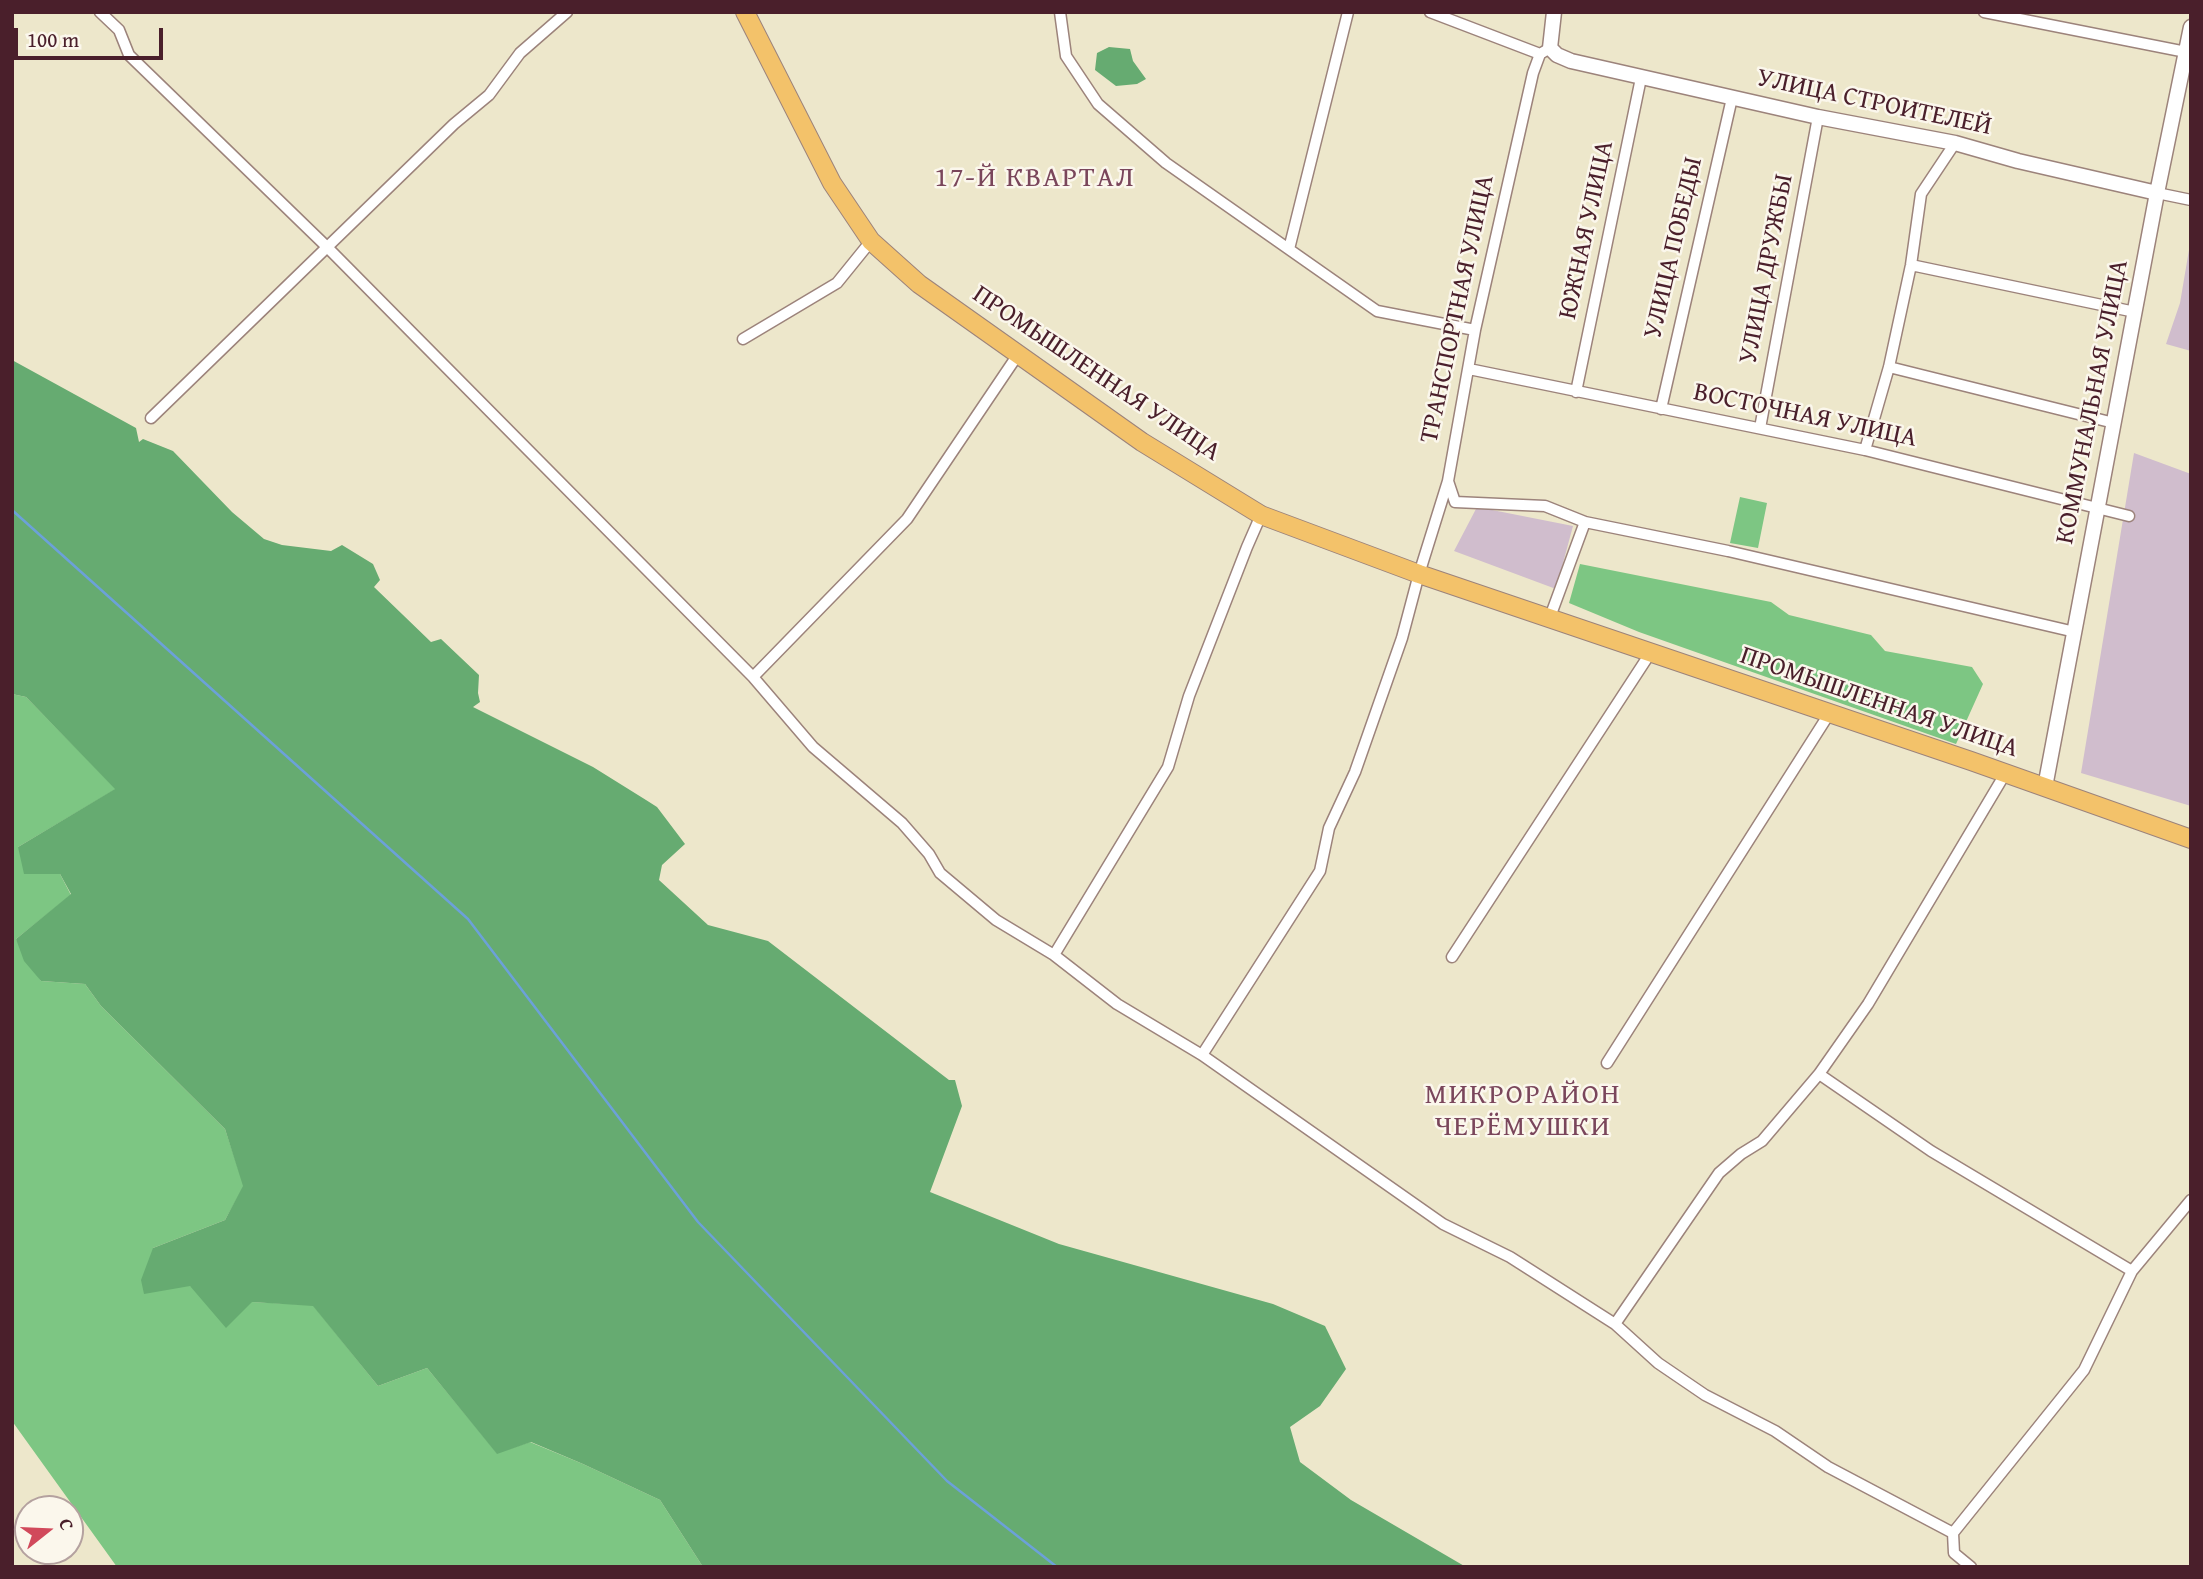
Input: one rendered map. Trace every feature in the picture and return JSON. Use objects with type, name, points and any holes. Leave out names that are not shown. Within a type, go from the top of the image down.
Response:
[{"type":"main road","name":"ПРОМЫШЛЕННАЯ УЛИЦА","points":[[745,12],[832,183],[871,241],[919,284],[1142,442],[1261,515],[1419,574],[2191,839]]},
{"type":"street","points":[[100,12],[119,30],[130,55],[327,247],[752,677],[813,747],[902,823],[929,854],[940,873],[996,920],[1054,954],[1117,1004],[1202,1055],[1443,1224],[1510,1257],[1615,1324],[1658,1363],[1705,1395],[1775,1431],[1828,1467],[1953,1533]]},
{"type":"street","points":[[151,418],[454,124],[489,95],[520,53],[567,12]]},
{"type":"street","points":[[1060,12],[1066,56],[1098,104],[1166,163],[1377,311],[1475,330]]},
{"type":"street","points":[[1289,249],[1348,12]]},
{"type":"street","points":[[1430,12],[1545,51]]},
{"type":"street","name":"ТРАНСПОРТНАЯ УЛИЦА","points":[[1202,1055],[1320,871],[1329,828],[1359,760],[1402,638],[1448,481],[1475,330],[1533,72],[1545,51],[1554,12]]},
{"type":"street","points":[[1984,12],[2188,52]]},
{"type":"street","name":"КОММУНАЛЬНАЯ УЛИЦА","points":[[2045,787],[2191,27]]},
{"type":"street","name":"УЛИЦА СТРОИТЕЛЕЙ","points":[[1545,51],[1570,61],[1641,78],[1818,117],[1955,143],[2018,161],[2191,200]]},
{"type":"street","name":"ЮЖНАЯ УЛИЦА","points":[[1576,392],[1641,78]]},
{"type":"street","name":"УЛИЦА ПОБЕДЫ","points":[[1661,409],[1732,98]]},
{"type":"street","name":"УЛИЦА ДРУЖБЫ","points":[[1760,428],[1818,117]]},
{"type":"street","points":[[1865,450],[1889,367],[1911,265],[1921,194],[1955,143]]},
{"type":"street","points":[[743,339],[837,283],[871,241]]},
{"type":"street","points":[[1911,265],[2135,312]]},
{"type":"street","points":[[752,677],[907,519],[1019,353]]},
{"type":"street","points":[[1889,367],[2114,423]]},
{"type":"street","name":"ВОСТОЧНАЯ УЛИЦА","points":[[1469,369],[1865,450],[2129,516]]},
{"type":"street","points":[[1448,481],[1455,502],[1545,506],[1585,522],[1728,551],[2075,632]]},
{"type":"street","points":[[1054,954],[1168,767],[1189,696],[1261,515]]},
{"type":"street","points":[[1550,617],[1585,522]]},
{"type":"street","points":[[1452,957],[1651,652]]},
{"type":"street","points":[[1607,1063],[1829,713]]},
{"type":"street","points":[[1615,1324],[1719,1173],[1741,1154],[1762,1141],[1819,1074],[1868,1004],[2006,774]]},
{"type":"street","points":[[1819,1074],[1931,1151],[2132,1271]]},
{"type":"street","points":[[1971,1567],[1954,1553],[1953,1533],[2084,1370],[2132,1271],[2191,1200]]},
{"type":"shaded area","points":[[2191,238],[2191,351],[2166,344],[2180,303]]},
{"type":"shaded area","points":[[2134,453],[2191,474],[2191,806],[2081,773]]},
{"type":"shaded area","points":[[1477,507],[1573,526],[1556,589],[1454,551]]},
{"type":"green space","points":[[1109,47],[1130,49],[1133,61],[1146,79],[1137,84],[1116,86],[1095,70],[1097,53]]},
{"type":"green space","points":[[12,360],[136,428],[139,442],[143,439],[173,451],[232,512],[264,539],[282,545],[331,551],[342,545],[373,564],[380,580],[374,587],[431,642],[441,639],[479,675],[480,702],[473,707],[593,767],[657,807],[685,844],[662,865],[659,880],[708,925],[768,941],[949,1080],[955,1080],[962,1106],[930,1192],[1059,1244],[1273,1304],[1325,1326],[1346,1369],[1320,1406],[1290,1427],[1300,1462],[1351,1500],[1466,1567],[703,1567],[660,1500],[531,1442],[497,1454],[427,1368],[378,1386],[313,1306],[252,1302],[226,1328],[190,1286],[144,1294],[141,1280],[153,1248],[225,1220],[243,1186],[225,1129],[101,1006],[85,984],[41,981],[24,961],[16,939],[71,894],[60,874],[24,874],[18,847],[115,789],[26,697],[12,694]]},
{"type":"green space","points":[[1740,497],[1767,503],[1758,548],[1730,543]]},
{"type":"green space","points":[[1580,564],[1771,602],[1789,615],[1871,635],[1885,651],[1972,667],[1983,684],[1956,744],[1639,632],[1569,603]]},
{"type":"green space","points":[[12,694],[26,697],[116,789],[18,847],[60,874],[71,895],[16,939],[41,981],[85,984],[101,1006],[225,1129],[244,1186],[225,1220],[153,1248],[190,1286],[252,1302],[313,1305],[378,1386],[427,1368],[497,1453],[530,1442],[660,1500],[703,1567],[117,1567],[84,1521],[84,1495],[65,1495],[12,1421]]},
{"type":"waterway","points":[[12,510],[468,919],[698,1222],[947,1481],[1057,1567]]},
{"type":"district","name":"17-Й КВАРТАЛ","points":[[1035,179]]},
{"type":"district","name":"МИКРОРАЙОН ЧЕРЁМУШКИ","points":[[1523,1112]]}]
